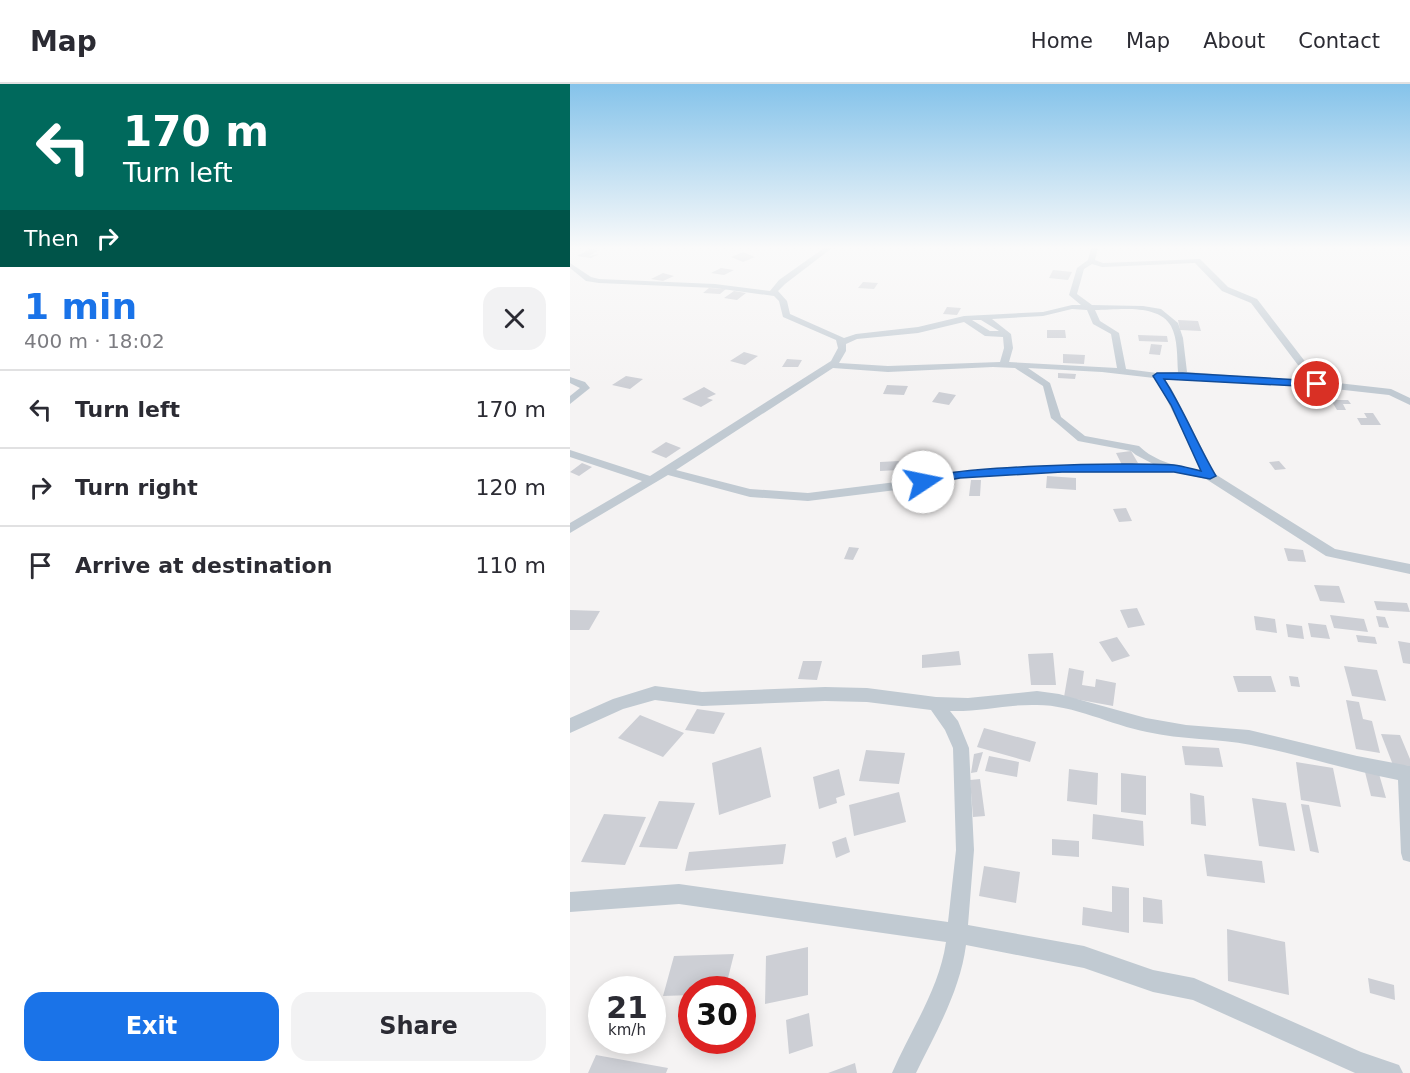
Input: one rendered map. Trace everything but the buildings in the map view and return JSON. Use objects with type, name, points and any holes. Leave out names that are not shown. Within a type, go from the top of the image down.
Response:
[{"type":"street","points":[[774,294],[783,301],[786,315],[831,333],[842,342]]},
{"type":"street","points":[[1073,294],[1074,297],[1090,307],[1096,322],[1115,333],[1122,371]]},
{"type":"street","points":[[1236,294],[1256,303],[1317,384]]},
{"type":"street","points":[[842,342],[856,337],[918,330],[964,319],[1043,314],[1068,308],[1143,308],[1164,315],[1174,323],[1179,338],[1183,375]]},
{"type":"street","points":[[984,318],[1004,329],[1007,334],[1011,345],[1004,365]]},
{"type":"street","points":[[964,319],[988,334],[1007,334]]},
{"type":"street","points":[[570,529],[666,471],[831,365],[842,351],[842,342]]},
{"type":"street","points":[[831,365],[888,369],[1017,365],[1122,371],[1157,376],[1183,375],[1317,384],[1391,392],[1410,402]]},
{"type":"street","points":[[1017,365],[1047,385],[1056,418],[1082,439],[1124,444],[1135,448],[1157,463],[1210,476],[1331,553],[1410,569]]},
{"type":"street","points":[[1157,376],[1176,405],[1210,476]]},
{"type":"street","points":[[570,380],[582,384],[585,388],[570,401]]},
{"type":"street","points":[[570,453],[651,480]]},
{"type":"street","points":[[666,471],[750,493],[808,497],[980,473],[1062,468],[1174,469]]},
{"type":"street","points":[[570,726],[619,704],[655,693],[702,699],[825,694],[867,695],[936,704],[968,705],[1042,698],[1146,725],[1186,732],[1249,737],[1357,764],[1408,773],[1410,853]]},
{"type":"street","points":[[904,1073],[944,991],[953,964],[965,850],[961,748],[952,726],[936,704]]},
{"type":"street","points":[[570,902],[679,894],[956,933],[1084,957],[1154,981],[1194,989],[1360,1068],[1391,1073]]},
{"type":"route","points":[[923,482],[960,474],[1062,468],[1174,469],[1196,471],[1210,476],[1176,405],[1157,376],[1183,375],[1317,384]]}]
